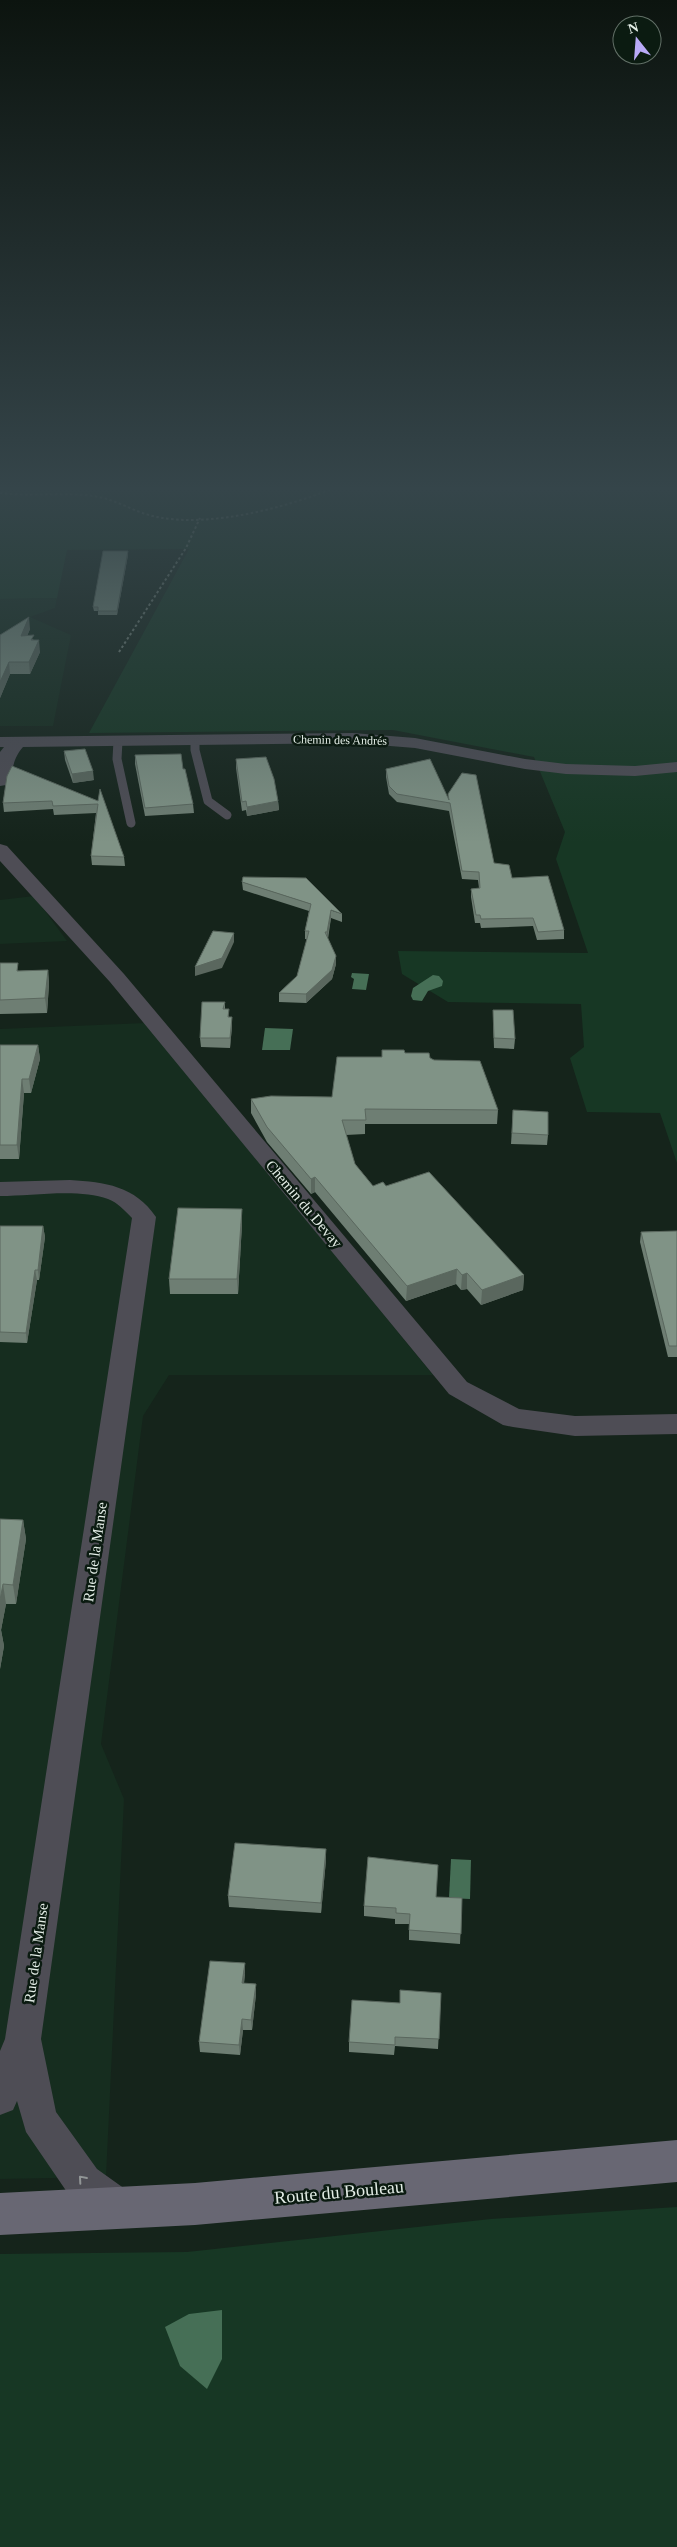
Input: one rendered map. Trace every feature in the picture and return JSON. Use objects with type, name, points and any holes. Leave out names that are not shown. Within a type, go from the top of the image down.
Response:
[{"type":"main road","name":"Route du Bouleau","points":[[0,2214],[204,2204],[677,2161]]},
{"type":"street","name":"Chemin des Andrés","points":[[0,742],[377,740],[452,749],[525,764],[566,770],[635,771],[677,767]]},
{"type":"street","points":[[0,781],[6,756],[18,742]]},
{"type":"street","name":"Chemin du Devay","points":[[0,850],[117,978],[172,1047],[458,1388],[513,1418],[575,1426],[677,1424]]},
{"type":"street","name":"Rue de la Manse","points":[[0,1189],[80,1189],[113,1192],[132,1202],[144,1217],[23,2039]]},
{"type":"street","points":[[0,2098],[23,2039]]},
{"type":"street","points":[[23,2039],[39,2118],[83,2182],[120,2209]]},
{"type":"lane","points":[[195,740],[195,750],[208,801],[228,815]]},
{"type":"lane","points":[[118,741],[118,767],[131,823]]},
{"type":"path","points":[[119,652],[149,605]]},
{"type":"shaded area","points":[[0,605],[56,605],[55,608],[30,617],[71,635],[53,726],[0,726]]},
{"type":"shaded area","points":[[159,605],[677,605],[677,1163],[660,1113],[587,1112],[570,1058],[584,1047],[581,1004],[448,1002],[402,974],[398,951],[588,953],[556,859],[565,832],[534,757],[393,730],[89,733]]},
{"type":"shaded area","points":[[34,896],[67,941],[0,944],[0,900]]},
{"type":"shaded area","points":[[352,973],[369,974],[366,990],[352,989],[354,979],[351,977]]},
{"type":"shaded area","points":[[433,975],[439,976],[443,981],[442,986],[428,991],[422,1001],[413,1000],[411,996],[413,988]]},
{"type":"shaded area","points":[[146,1023],[433,1375],[169,1375],[143,1416],[101,1744],[124,1799],[106,2177],[0,2179],[0,1029]]},
{"type":"shaded area","points":[[265,1028],[293,1029],[290,1050],[262,1050]]},
{"type":"shaded area","points":[[451,1859],[471,1860],[470,1899],[449,1898]]},
{"type":"shaded area","points":[[677,2207],[677,2547],[0,2547],[0,2254],[187,2252],[491,2219]]},
{"type":"shaded area","points":[[222,2310],[222,2359],[207,2389],[180,2366],[165,2327],[189,2314]]},
{"type":"building","points":[[93,605],[118,605],[117,611],[98,611],[98,607],[93,607]]},
{"type":"building","points":[[29,617],[21,636],[34,635],[31,640],[39,640],[29,662],[9,662],[0,682],[0,635]]},
{"type":"building","points":[[85,749],[93,771],[72,774],[64,751]]},
{"type":"building","points":[[181,754],[183,769],[185,769],[193,804],[145,808],[135,755]]},
{"type":"building","points":[[266,757],[274,779],[278,801],[247,807],[246,801],[242,802],[236,759]]},
{"type":"building","points":[[430,759],[449,800],[448,794],[462,773],[476,775],[494,863],[509,865],[512,878],[548,876],[564,930],[538,932],[533,918],[481,919],[480,915],[476,915],[471,889],[480,888],[479,872],[462,871],[450,803],[397,794],[389,786],[386,769]]},
{"type":"building","points":[[12,766],[98,801],[100,789],[124,857],[91,856],[98,804],[53,806],[52,801],[3,803],[7,776]]},
{"type":"building","points":[[243,877],[306,878],[342,914],[331,910],[327,932],[325,932],[336,956],[332,970],[306,994],[279,993],[297,976],[309,931],[305,931],[311,904],[242,882]]},
{"type":"building","points":[[213,931],[234,933],[222,958],[195,967]]},
{"type":"building","points":[[0,963],[18,963],[17,971],[48,970],[45,998],[0,1000]]},
{"type":"building","points":[[202,1002],[225,1002],[223,1009],[229,1009],[228,1017],[232,1017],[230,1038],[200,1038]]},
{"type":"building","points":[[493,1010],[513,1010],[515,1039],[494,1038]]},
{"type":"building","points":[[0,1045],[38,1045],[29,1079],[22,1079],[17,1145],[0,1145]]},
{"type":"building","points":[[382,1050],[404,1050],[405,1053],[429,1053],[430,1058],[434,1060],[480,1061],[498,1110],[365,1109],[366,1120],[342,1120],[355,1164],[373,1186],[383,1182],[386,1186],[429,1172],[524,1275],[482,1290],[467,1273],[462,1275],[457,1269],[407,1286],[315,1177],[311,1179],[267,1127],[251,1099],[271,1096],[332,1097],[337,1057],[382,1057]]},
{"type":"building","points":[[513,1110],[548,1112],[548,1135],[512,1133]]},
{"type":"building","points":[[178,1208],[242,1209],[237,1279],[169,1279]]},
{"type":"building","points":[[0,1226],[43,1226],[38,1270],[35,1270],[26,1333],[0,1332]]},
{"type":"building","points":[[677,1231],[677,1346],[669,1346],[641,1232]]},
{"type":"building","points":[[0,1519],[23,1520],[13,1585],[3,1584],[0,1600]]},
{"type":"building","points":[[235,1843],[326,1849],[321,1903],[228,1896]]},
{"type":"building","points":[[368,1857],[438,1865],[436,1897],[462,1898],[461,1934],[409,1930],[410,1914],[396,1913],[396,1908],[364,1906]]},
{"type":"building","points":[[210,1961],[245,1963],[242,1983],[256,1984],[251,2020],[242,2019],[239,2045],[199,2042]]},
{"type":"building","points":[[400,1990],[441,1993],[439,2039],[395,2037],[395,2045],[349,2042],[352,2000],[400,2003]]}]
